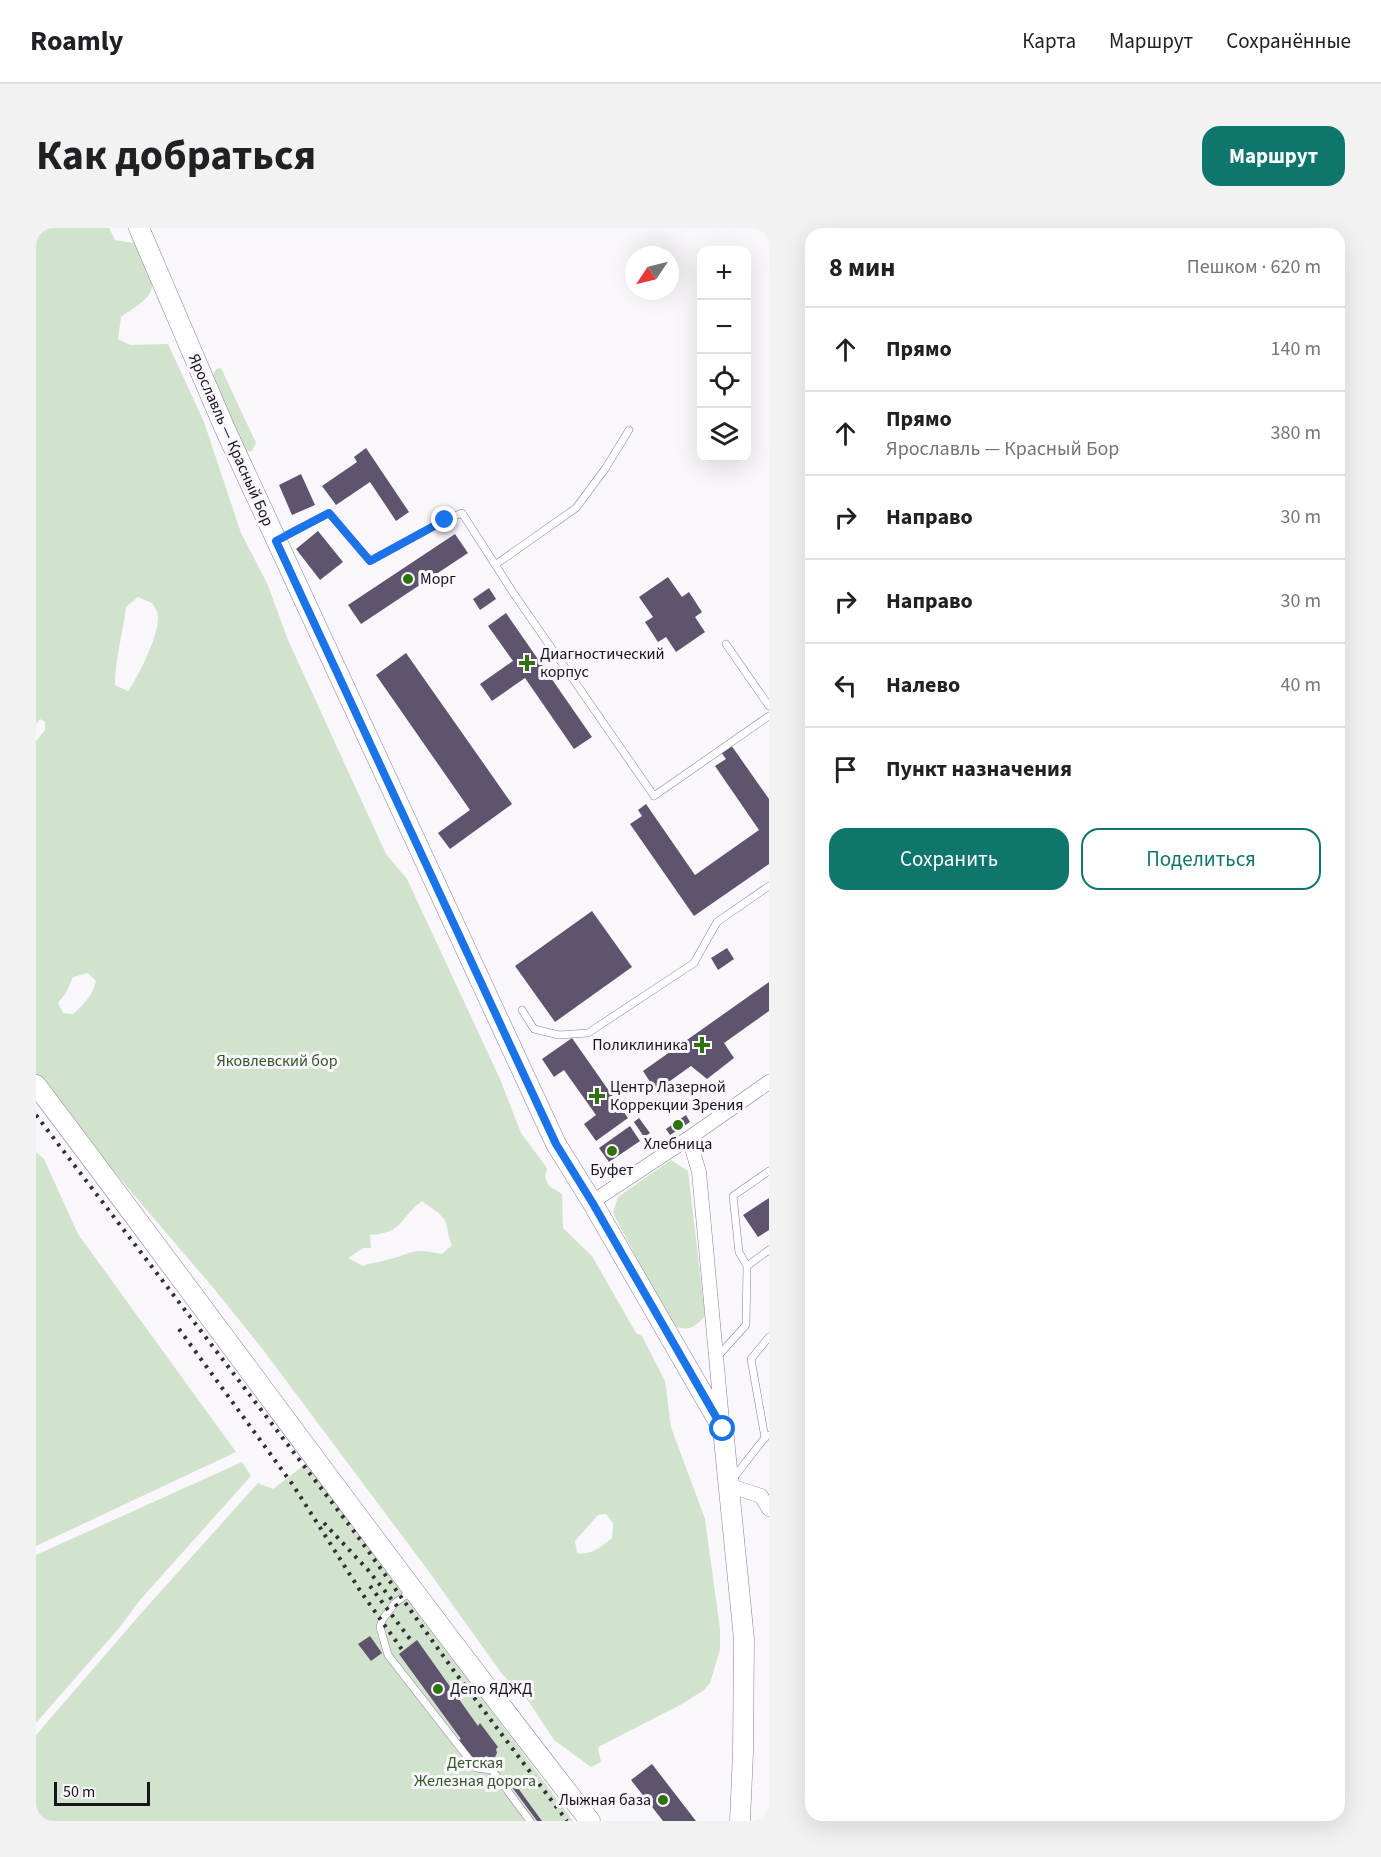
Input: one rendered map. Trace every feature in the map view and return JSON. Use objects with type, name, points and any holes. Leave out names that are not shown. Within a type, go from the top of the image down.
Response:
[{"type":"street","name":"Ярославль — Красный Бор","points":[[139,228],[225,429],[556,1144],[723,1429]]},
{"type":"street","points":[[592,1202],[769,1082]]},
{"type":"street","points":[[36,1085],[212,1317],[412,1589],[590,1821]]},
{"type":"street","points":[[689,1138],[699,1172],[744,1639],[740,1821]]},
{"type":"street","points":[[728,1485],[766,1497]]},
{"type":"lane","points":[[495,565],[576,508],[606,469],[629,430]]},
{"type":"lane","points":[[276,541],[329,513],[370,561],[462,513],[495,565],[654,796],[769,716]]},
{"type":"lane","points":[[726,644],[769,706]]},
{"type":"lane","points":[[522,1010],[534,1029],[559,1035],[588,1034],[694,963],[717,922],[769,886]]},
{"type":"lane","points":[[716,1358],[746,1325],[747,1266],[739,1252],[733,1196],[769,1171]]},
{"type":"lane","points":[[747,1266],[769,1250]]},
{"type":"lane","points":[[728,1485],[767,1436],[751,1359],[769,1337]]},
{"type":"lane","points":[[412,1589],[382,1620],[380,1628],[388,1655],[476,1768],[492,1770],[530,1821]]},
{"type":"green space","name":"Яковлевский бор","points":[[36,228],[109,228],[115,240],[134,243],[149,269],[152,283],[148,296],[121,317],[118,339],[130,345],[168,344],[204,422],[241,533],[267,583],[288,640],[386,854],[407,879],[500,1079],[521,1133],[547,1168],[545,1177],[549,1186],[562,1194],[563,1228],[592,1256],[636,1333],[642,1336],[665,1381],[671,1427],[705,1519],[720,1629],[720,1650],[710,1683],[704,1690],[682,1704],[598,1747],[601,1762],[591,1767],[554,1740],[529,1702],[502,1674],[427,1569],[264,1351],[81,1133],[36,1074],[36,741],[45,730],[45,722],[40,719],[36,724]],"holes":[[[138,597],[152,603],[158,616],[152,644],[143,666],[128,691],[115,685],[126,607]],[[88,973],[96,981],[95,986],[84,1003],[73,1014],[63,1013],[58,1003],[66,993],[73,977]],[[422,1201],[445,1221],[452,1245],[442,1254],[418,1251],[363,1266],[348,1258],[363,1248],[371,1248],[370,1235],[381,1234],[395,1228]],[[606,1514],[613,1523],[612,1538],[592,1552],[577,1553],[575,1541],[598,1515]]]},
{"type":"green space","points":[[221,368],[256,443],[252,451],[242,452],[211,379],[216,369]]},
{"type":"green space","points":[[36,1152],[44,1159],[78,1234],[236,1452],[36,1546]]},
{"type":"green space","points":[[671,1160],[688,1171],[705,1316],[694,1326],[687,1328],[672,1326],[613,1213],[618,1197]]},
{"type":"green space","points":[[242,1462],[251,1476],[140,1600],[120,1627],[36,1723],[36,1555]]},
{"type":"green space","name":"Детская Железная дорога","points":[[308,1462],[573,1821],[36,1821],[36,1735],[258,1483],[273,1489]]},
{"type":"building","points":[[366,448],[409,512],[396,521],[370,482],[336,505],[322,486],[357,462],[354,457]]},
{"type":"building","points":[[301,474],[315,505],[292,515],[279,485]]},
{"type":"building","points":[[318,531],[343,562],[320,580],[296,549]]},
{"type":"building","name":"Морг","points":[[455,534],[468,553],[361,624],[348,605]]},
{"type":"building","points":[[668,577],[682,597],[689,592],[702,612],[695,617],[705,632],[676,652],[666,637],[658,642],[645,622],[653,617],[639,597]]},
{"type":"building","points":[[489,588],[496,599],[480,610],[473,599]]},
{"type":"building","points":[[506,613],[592,737],[574,749],[525,678],[492,701],[480,684],[513,661],[488,626]]},
{"type":"building","points":[[406,653],[512,804],[450,849],[438,833],[470,810],[376,675]]},
{"type":"building","points":[[731,745],[769,799],[769,864],[694,916],[630,824],[642,816],[638,810],[646,804],[695,875],[759,830],[715,766],[726,759],[721,752]]},
{"type":"building","points":[[592,911],[632,967],[555,1022],[515,966]]},
{"type":"building","points":[[727,948],[734,959],[718,970],[711,958]]},
{"type":"building","points":[[769,982],[769,1011],[724,1043],[734,1058],[707,1079],[691,1066],[656,1091],[643,1071]]},
{"type":"building","name":"Центр Лазерной Коррекции Зрения","points":[[572,1038],[628,1118],[596,1141],[584,1124],[596,1115],[564,1070],[554,1077],[542,1059]]},
{"type":"building","name":"Хлебница","points":[[686,1115],[690,1122],[670,1135],[666,1129]]},
{"type":"building","points":[[639,1118],[650,1133],[644,1137],[634,1122]]},
{"type":"building","points":[[630,1126],[640,1141],[609,1162],[599,1148]]},
{"type":"building","points":[[769,1198],[769,1230],[758,1237],[743,1215]]},
{"type":"building","points":[[370,1636],[382,1653],[371,1661],[358,1644]]},
{"type":"building","name":"Депо ЯДЖД","points":[[417,1640],[478,1726],[480,1723],[498,1747],[495,1757],[486,1756],[475,1765],[457,1741],[461,1739],[399,1654]]},
{"type":"building","name":"Лыжная база","points":[[652,1764],[696,1821],[663,1821],[631,1780]]},
{"type":"building","points":[[510,1777],[542,1821],[537,1821],[506,1779]]},
{"type":"railway","points":[[36,1115],[356,1534],[454,1671],[567,1821]]},
{"type":"railway","points":[[179,1329],[293,1485],[361,1592],[403,1651]]},
{"type":"railway","points":[[324,1523],[368,1570],[401,1611]]},
{"type":"railway","points":[[370,1586],[413,1643]]},
{"type":"place","name":"Морг","points":[[408,579]]},
{"type":"place","name":"Диагностический корпус","points":[[527,663]]},
{"type":"place","name":"Поликлиника","points":[[702,1045]]},
{"type":"place","name":"Центр Лазерной Коррекции Зрения","points":[[597,1096]]},
{"type":"place","name":"Хлебница","points":[[678,1125]]},
{"type":"place","name":"Буфет","points":[[612,1151]]},
{"type":"place","name":"Депо ЯДЖД","points":[[438,1689]]},
{"type":"place","name":"Лыжная база","points":[[663,1800]]},
{"type":"route","points":[[445,520],[370,561],[329,513],[276,541],[556,1144],[723,1429]]}]
